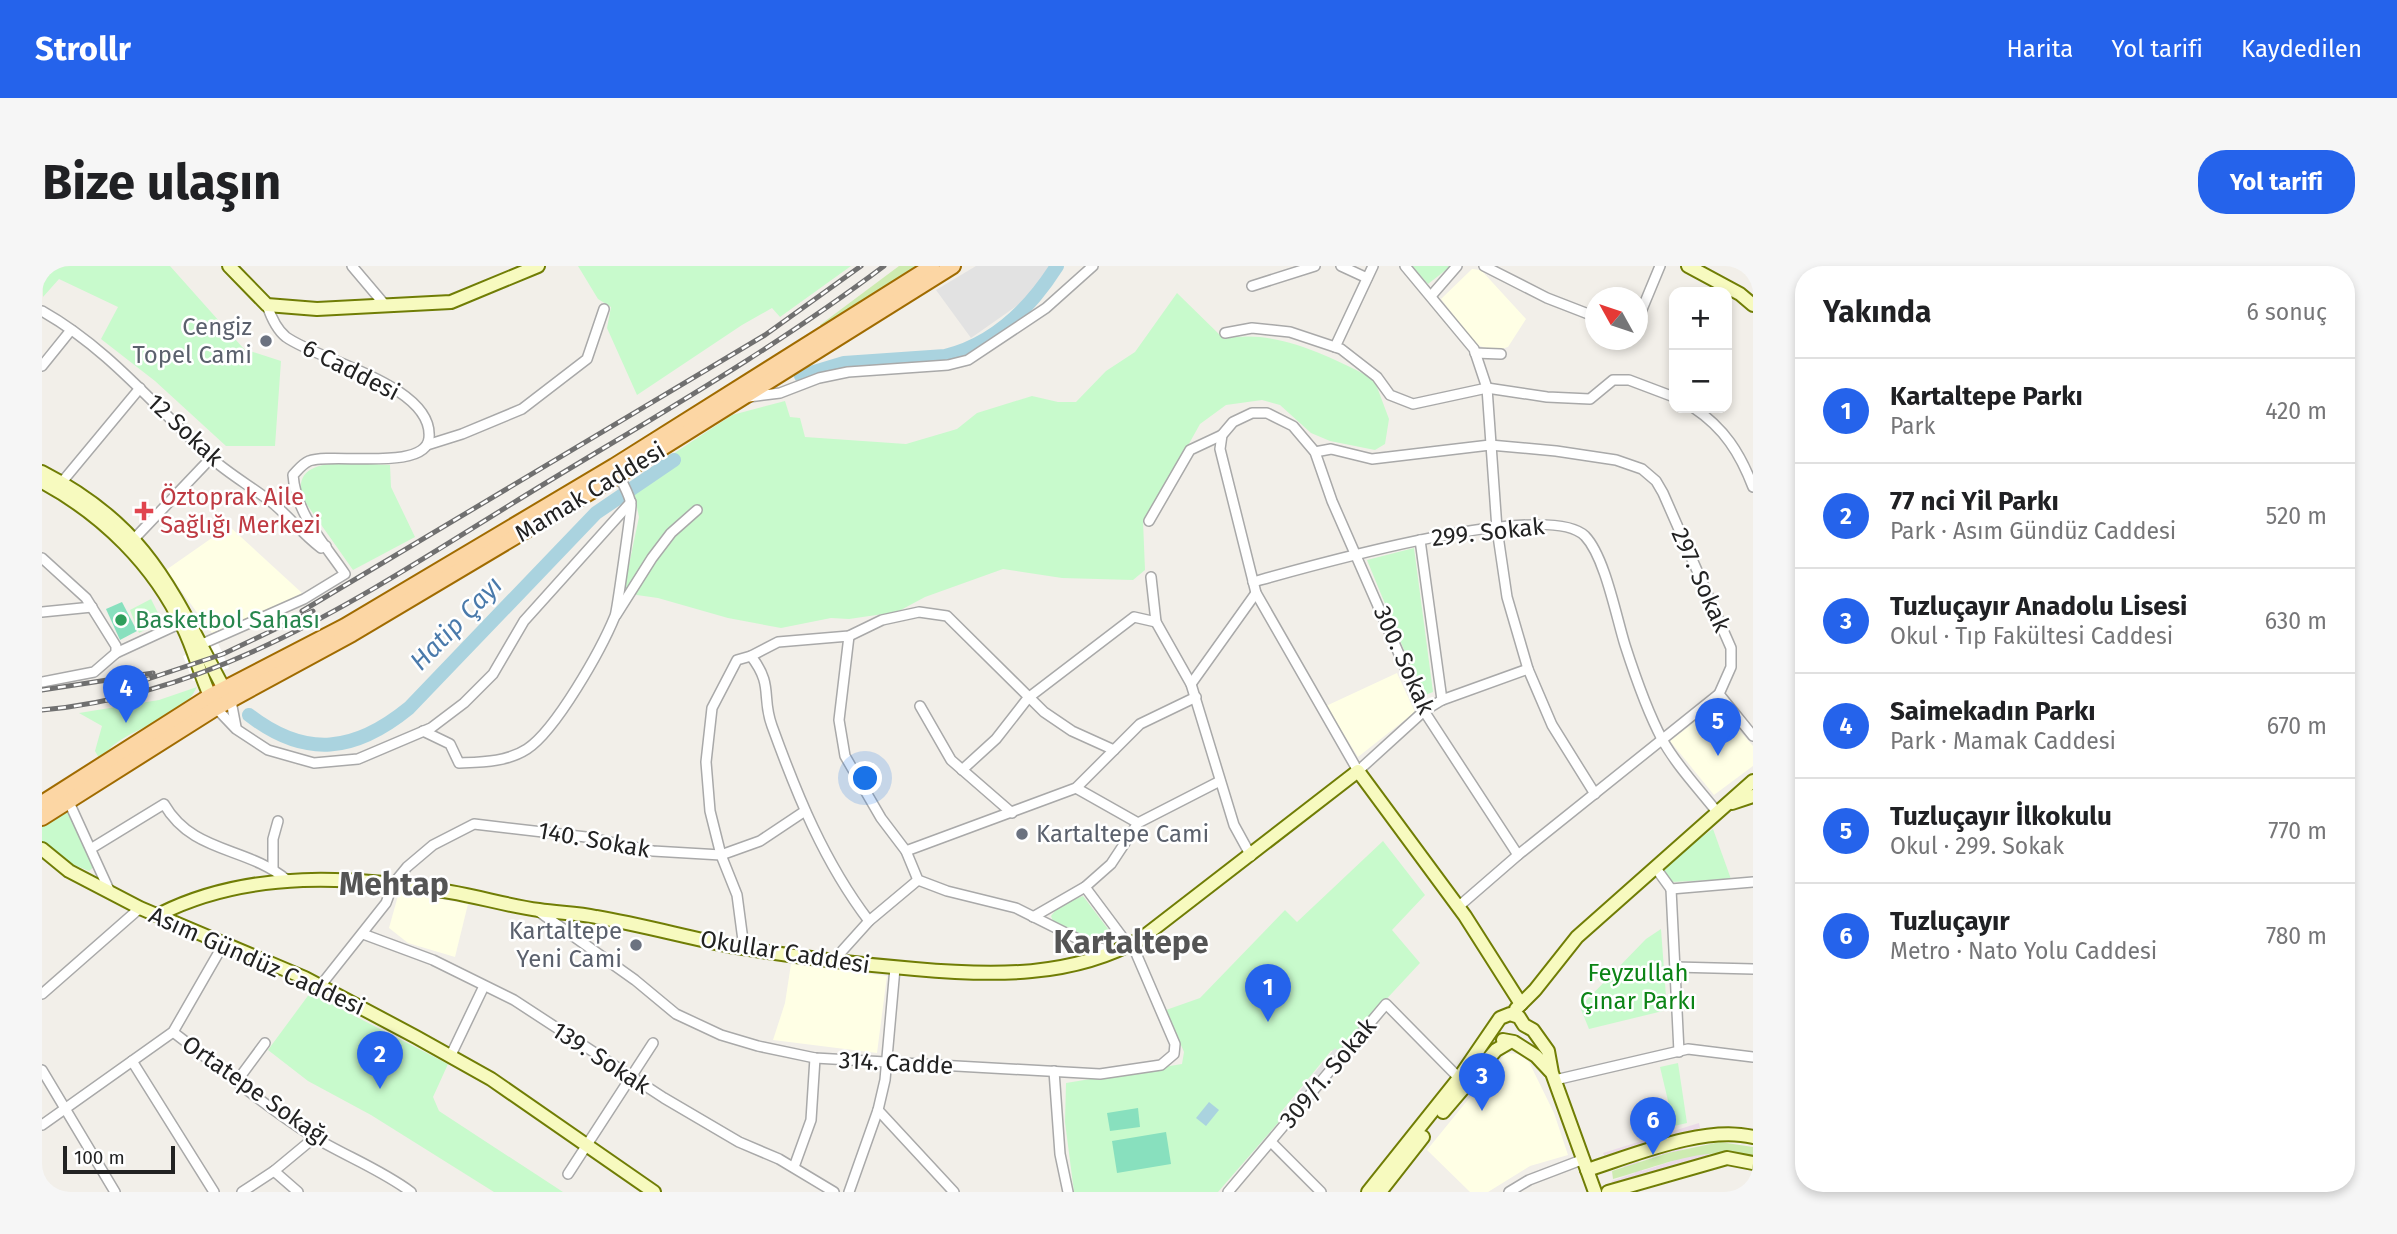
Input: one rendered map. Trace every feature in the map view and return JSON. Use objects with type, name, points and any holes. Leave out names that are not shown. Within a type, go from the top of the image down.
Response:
[{"type":"main road","name":"Mamak Caddesi","points":[[45,798],[345,626],[591,480],[932,266]]},
{"type":"main road","name":"Mamak Caddesi","points":[[227,694],[352,634],[626,490],[744,397],[953,266]]},
{"type":"main road","name":"Mamak Caddesi","points":[[42,818],[213,702]]},
{"type":"street","name":"6 Caddesi","points":[[229,266],[267,306],[272,321],[286,337],[392,388],[410,400],[427,421],[427,445]]},
{"type":"street","points":[[352,266],[386,305]]},
{"type":"street","points":[[267,306],[317,309],[451,302],[538,266]]},
{"type":"street","points":[[744,397],[780,393],[819,378],[848,372],[948,365],[968,360],[1045,308],[1093,266]]},
{"type":"street","points":[[1252,286],[1315,266]]},
{"type":"street","points":[[1341,266],[1367,278]]},
{"type":"street","points":[[1335,347],[1373,266]]},
{"type":"street","points":[[1405,266],[1475,352],[1487,388],[1497,529],[1507,597],[1528,668],[1552,725],[1595,794]]},
{"type":"street","points":[[1431,296],[1457,266]]},
{"type":"street","points":[[1484,266],[1585,313]]},
{"type":"street","points":[[1648,294],[1660,266]]},
{"type":"street","points":[[1688,266],[1740,294],[1753,305]]},
{"type":"street","points":[[202,644],[304,600],[345,574],[302,513],[294,493],[293,475],[300,467],[319,459],[414,455],[427,445],[463,434],[522,409],[587,359],[604,309]]},
{"type":"street","name":"12 Sokak","points":[[42,311],[101,351],[211,458],[276,506],[304,536],[321,548],[326,546]]},
{"type":"street","points":[[1225,333],[1252,328],[1290,332],[1335,347],[1377,377],[1390,395],[1413,404],[1487,388],[1547,397],[1590,399],[1613,380],[1629,380],[1669,395]]},
{"type":"street","points":[[42,366],[71,330]]},
{"type":"street","points":[[1475,352],[1501,355]]},
{"type":"street","points":[[62,482],[140,388]]},
{"type":"street","points":[[1149,521],[1190,450],[1222,435],[1233,422],[1252,413],[1267,413],[1293,426],[1315,452]]},
{"type":"street","points":[[1702,413],[1715,422],[1740,454],[1753,487]]},
{"type":"street","points":[[1222,435],[1220,449],[1256,593],[1358,771],[1458,906],[1521,1004]]},
{"type":"street","name":"297. Sokak","points":[[1315,452],[1331,449],[1372,459],[1490,444],[1616,460],[1642,469],[1656,481],[1731,648],[1731,667],[1719,694]]},
{"type":"street","name":"300. Sokak","points":[[1315,452],[1332,501],[1358,554],[1424,711],[1518,855]]},
{"type":"street","points":[[134,539],[211,458]]},
{"type":"street","points":[[42,472],[96,505],[134,539],[169,586],[202,644],[227,694],[236,729]]},
{"type":"street","points":[[42,482],[87,510],[126,545],[181,623],[213,702],[236,729],[268,750],[314,763],[358,759],[423,731],[464,703],[493,674],[524,621],[626,490]]},
{"type":"street","points":[[616,615],[626,490]]},
{"type":"street","points":[[423,731],[450,744],[459,763],[504,762],[529,748],[544,735],[563,708],[652,558],[671,533],[697,510]]},
{"type":"street","name":"299. Sokak","points":[[1253,582],[1358,554],[1453,533],[1550,524],[1572,527],[1586,537],[1605,574],[1626,646],[1663,740],[1721,809]]},
{"type":"street","points":[[1420,540],[1442,700]]},
{"type":"street","points":[[42,558],[59,571],[92,607],[116,646],[116,653]]},
{"type":"street","points":[[1151,577],[1156,622],[1191,684],[1234,825],[1251,856]]},
{"type":"street","points":[[1191,684],[1256,593]]},
{"type":"street","points":[[42,612],[92,607]]},
{"type":"street","points":[[744,948],[737,895],[721,855],[710,811],[706,762],[712,708],[737,660],[778,642],[849,636],[882,620],[919,612],[947,616],[1027,698],[1072,731],[1114,750]]},
{"type":"street","points":[[962,770],[996,739],[1027,698],[1134,617],[1156,622]]},
{"type":"street","points":[[42,682],[94,672],[116,653],[181,623]]},
{"type":"street","points":[[849,636],[839,720],[845,756],[881,818],[906,851],[918,880],[947,891],[1016,908],[1088,944],[1116,953]]},
{"type":"street","points":[[751,656],[765,674],[770,722],[816,838],[869,921]]},
{"type":"street","points":[[1358,771],[1424,711],[1442,700],[1528,668]]},
{"type":"street","points":[[1458,906],[1719,694],[1753,736]]},
{"type":"street","points":[[906,851],[1076,788],[1140,724],[1196,697]]},
{"type":"street","points":[[920,706],[951,760],[1012,813]]},
{"type":"street","name":"Okullar Caddesi","points":[[160,914],[208,895],[287,880],[393,884],[537,909],[596,916],[744,948],[833,961],[945,972],[1051,970],[1116,953],[1130,945],[1251,856],[1358,771]]},
{"type":"street","points":[[1033,917],[1085,887],[1111,864],[1138,823],[1220,781]]},
{"type":"street","points":[[1368,1192],[1459,1078],[1503,1016],[1510,1014],[1521,1004],[1577,937],[1753,781]]},
{"type":"street","points":[[1076,788],[1138,823]]},
{"type":"street","points":[[1721,809],[1753,796]]},
{"type":"street","points":[[68,800],[110,892]]},
{"type":"street","points":[[92,848],[163,804],[174,822],[196,837],[273,868],[287,880]]},
{"type":"street","name":"140. Sokak","points":[[321,985],[386,903],[393,884],[433,845],[474,824],[482,822],[586,837],[653,851],[721,855],[760,841],[805,811]]},
{"type":"street","points":[[273,868],[273,839],[278,821]]},
{"type":"street","name":"Asım Gündüz Caddesi","points":[[42,849],[69,871]]},
{"type":"street","name":"Asım Gündüz Caddesi","points":[[42,862],[69,871],[140,908],[160,914],[223,945],[321,985],[491,1079],[654,1192]]},
{"type":"street","points":[[1655,867],[1671,890],[1679,1052]]},
{"type":"street","points":[[833,961],[869,921],[918,880]]},
{"type":"street","points":[[1671,890],[1753,882]]},
{"type":"street","points":[[1085,887],[1130,945]]},
{"type":"street","points":[[42,994],[140,908]]},
{"type":"street","name":"314. Cadde","points":[[537,909],[676,1014],[721,1035],[815,1058],[887,1063],[1114,1073],[1161,1065],[1174,1054],[1175,1044],[1130,945]]},
{"type":"street","name":"139. Sokak","points":[[363,934],[433,960],[514,1000],[632,1078],[739,1142],[794,1167],[834,1192]]},
{"type":"street","points":[[42,1125],[173,1032],[223,945]]},
{"type":"street","points":[[1675,967],[1753,969]]},
{"type":"street","points":[[849,1192],[878,1110],[887,1063],[895,968]]},
{"type":"street","points":[[450,1057],[484,986]]},
{"type":"street","name":"309/1. Sokak","points":[[1228,1192],[1385,1004],[1459,1078]]},
{"type":"street","points":[[1510,1014],[1519,1017],[1524,1026],[1533,1030],[1548,1051],[1553,1076],[1595,1192]]},
{"type":"street","points":[[1496,1025],[1498,1035],[1536,1056],[1553,1076]]},
{"type":"street","points":[[1380,1192],[1442,1112],[1496,1050],[1521,1036],[1524,1026]]},
{"type":"street","name":"Ortatepe Sokağı","points":[[173,1032],[315,1138],[383,1171],[411,1192]]},
{"type":"street","points":[[237,1081],[265,1043]]},
{"type":"street","points":[[568,1174],[653,1043]]},
{"type":"street","points":[[1553,1076],[1688,1049],[1753,1057]]},
{"type":"street","points":[[794,1167],[811,1120],[815,1058]]},
{"type":"street","points":[[132,1061],[214,1192]]},
{"type":"street","points":[[42,1070],[115,1192]]},
{"type":"street","points":[[1054,1071],[1060,1154],[1068,1192]]},
{"type":"street","points":[[878,1110],[954,1192]]},
{"type":"street","points":[[1509,1192],[1529,1180],[1692,1139],[1735,1133],[1753,1137]]},
{"type":"street","points":[[242,1192],[274,1171],[315,1138]]},
{"type":"street","points":[[1271,1142],[1321,1192]]},
{"type":"street","points":[[1608,1192],[1727,1158],[1753,1163]]},
{"type":"street","points":[[274,1171],[298,1192]]},
{"type":"shaded area","points":[[976,266],[1050,266],[1025,300],[971,338],[936,290]]},
{"type":"shaded area","points":[[1472,269],[1481,270],[1526,319],[1508,347],[1495,351],[1477,345],[1441,299]]},
{"type":"shaded area","points":[[229,526],[302,593],[262,614],[212,633],[166,570]]},
{"type":"shaded area","points":[[1397,673],[1415,712],[1358,757],[1326,706]]},
{"type":"shaded area","points":[[1717,705],[1753,746],[1753,766],[1714,795],[1670,741]]},
{"type":"shaded area","points":[[399,892],[468,904],[455,957],[408,943],[389,928]]},
{"type":"shaded area","points":[[791,964],[887,976],[877,1053],[773,1040],[785,1003]]},
{"type":"shaded area","points":[[1335,1048],[1338,1051],[1286,1114],[1283,1111]]},
{"type":"shaded area","points":[[1506,1053],[1518,1054],[1529,1062],[1554,1113],[1568,1155],[1530,1166],[1488,1192],[1470,1192],[1427,1150]]},
{"type":"shaded area","points":[[1699,1123],[1700,1128],[1676,1136],[1686,1140],[1688,1147],[1681,1150],[1683,1158],[1707,1151],[1709,1156],[1614,1187],[1612,1181],[1635,1173],[1633,1166],[1624,1168],[1622,1161],[1605,1158],[1603,1153]],"holes":[[[1635,1148],[1676,1160],[1642,1171]]]},
{"type":"green space","points":[[42,266],[170,266],[244,349],[281,361],[275,446],[226,446],[155,381],[101,339],[118,307],[59,279],[43,297]]},
{"type":"green space","points":[[578,266],[851,266],[780,317],[772,308],[637,395],[607,328],[611,307],[598,299]]},
{"type":"green space","points":[[899,266],[918,266],[822,329],[820,325]]},
{"type":"green space","points":[[1412,266],[1451,266],[1428,284]]},
{"type":"green space","points":[[1177,293],[1224,339],[1263,337],[1301,346],[1374,379],[1389,419],[1385,444],[1375,450],[1330,441],[1311,433],[1280,405],[1262,400],[1226,405],[1200,424],[1151,512],[1143,521],[1145,570],[1133,580],[1062,578],[1003,569],[925,597],[897,612],[849,619],[831,618],[781,628],[728,618],[658,598],[623,593],[639,517],[634,493],[679,463],[673,454],[732,415],[785,401],[790,417],[800,418],[805,437],[906,444],[957,429],[977,413],[1032,396],[1058,402],[1076,402],[1106,371],[1135,352]]},
{"type":"green space","points":[[330,464],[390,465],[391,487],[415,537],[353,570],[303,499],[301,484],[306,473],[316,467]]},
{"type":"green space","points":[[1414,548],[1433,692],[1423,696],[1367,560]]},
{"type":"green space","points":[[151,599],[162,621],[139,633],[130,610]]},
{"type":"green space","name":"Basketbol Sahası","points":[[122,602],[137,631],[120,640],[106,609]]},
{"type":"green space","points":[[197,687],[181,707],[126,737],[99,758],[95,751],[102,726],[79,713],[159,700]]},
{"type":"green space","points":[[69,809],[95,866],[89,871],[55,857],[42,845],[42,826]]},
{"type":"green space","points":[[1713,829],[1731,879],[1672,882],[1661,866]]},
{"type":"green space","points":[[1383,841],[1425,895],[1392,930],[1420,963],[1340,1049],[1331,1051],[1281,1112],[1284,1116],[1218,1192],[1074,1192],[1065,1122],[1066,1083],[1182,1064],[1184,1052],[1166,1010],[1200,998],[1285,910],[1297,922]]},
{"type":"green space","points":[[1083,896],[1111,933],[1109,939],[1097,940],[1054,923],[1051,916],[1060,905]]},
{"type":"green space","name":"Feyzullah Çınar Parkı","points":[[1661,929],[1667,1010],[1589,1029],[1580,1007],[1646,939]]},
{"type":"green space","points":[[310,993],[448,1064],[433,1097],[439,1111],[563,1192],[494,1192],[371,1115],[308,1081],[268,1050]]},
{"type":"green space","points":[[1678,1063],[1687,1123],[1674,1126],[1660,1067]]},
{"type":"green space","points":[[1138,1108],[1140,1127],[1110,1131],[1107,1113]]},
{"type":"green space","points":[[1166,1132],[1171,1164],[1117,1173],[1112,1141]]},
{"type":"green space","points":[[1720,1142],[1753,1147],[1753,1156],[1735,1153],[1700,1155],[1613,1179],[1612,1171],[1668,1153]]},
{"type":"water","points":[[1209,1102],[1219,1110],[1206,1126],[1196,1118]]},
{"type":"pier","points":[[218,643],[229,668],[193,681],[183,656]]},
{"type":"waterway","name":"Hatip Çayı","points":[[801,376],[844,363],[945,356],[980,343],[1010,322],[1035,296],[1057,266]]},
{"type":"waterway","name":"Hatip Çayı","points":[[249,715],[290,739],[310,744],[350,741],[389,723],[409,708],[596,513],[674,460]]},
{"type":"railway","points":[[302,611],[765,335],[861,266]]},
{"type":"railway","points":[[42,710],[112,699],[179,681],[308,625],[430,555],[720,378],[803,324],[884,266]]},
{"type":"railway","points":[[142,681],[223,654],[313,611]]},
{"type":"railway","points":[[42,690],[153,673]]},
{"type":"place","name":"Cengiz Topel Cami","points":[[266,341]]},
{"type":"place","name":"Öztoprak Aile Sağlığı Merkezi","points":[[144,511]]},
{"type":"place","name":"Basketbol Sahası","points":[[121,620]]},
{"type":"place","name":"Saimekadın Parkı","points":[[126,723]]},
{"type":"place","name":"Tuzluçayır İlkokulu","points":[[1718,756]]},
{"type":"place","name":"Kartaltepe Cami","points":[[1022,834]]},
{"type":"place","name":"Kartaltepe Yeni Cami","points":[[636,945]]},
{"type":"place","name":"Kartaltepe Parkı","points":[[1268,1022]]},
{"type":"place","name":"77 nci Yil Parkı","points":[[380,1089]]},
{"type":"place","name":"Tuzluçayır Anadolu Lisesi","points":[[1482,1111]]},
{"type":"place","name":"Tuzluçayır","points":[[1653,1155]]},
{"type":"district","name":"Mehtap","points":[[394,884]]},
{"type":"district","name":"Kartaltepe","points":[[1131,942]]}]
